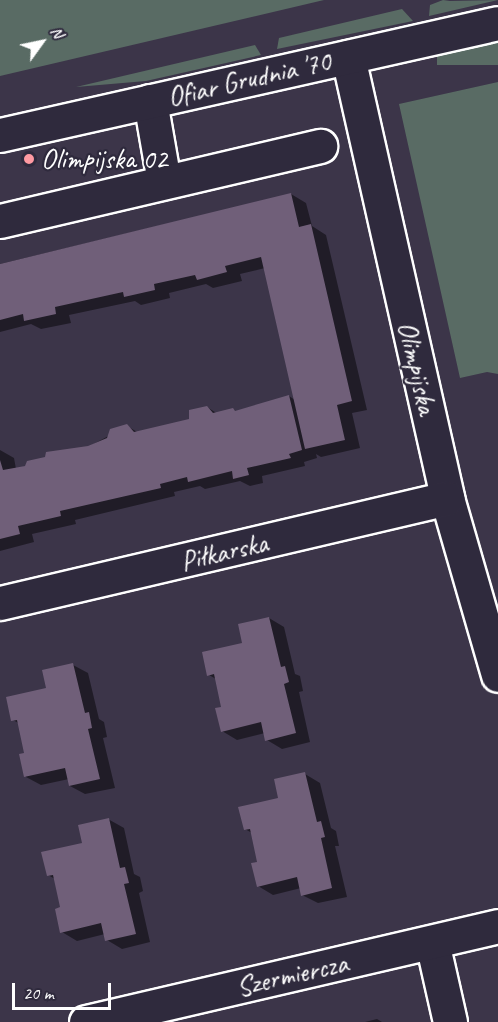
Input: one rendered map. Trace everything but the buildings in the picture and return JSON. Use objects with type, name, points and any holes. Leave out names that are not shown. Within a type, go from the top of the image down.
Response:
[{"type":"street","name":"Ofiar Grudnia '70","points":[[0,135],[498,23]]},
{"type":"street","name":"Olimpijska","points":[[348,57],[447,498],[498,675]]},
{"type":"street","points":[[150,101],[164,181]]},
{"type":"street","points":[[0,221],[320,146]]},
{"type":"street","name":"Piłkarska","points":[[0,603],[447,498]]},
{"type":"street","name":"Szermiercza","points":[[86,1022],[498,926]]},
{"type":"street","points":[[432,942],[450,1022]]},
{"type":"green space","points":[[0,0],[324,0],[0,76]]},
{"type":"green space","points":[[443,0],[498,0],[429,16],[430,5]]},
{"type":"green space","points":[[402,9],[413,21],[277,49],[279,38]]},
{"type":"green space","points":[[437,43],[498,43],[498,65],[437,65]]},
{"type":"green space","points":[[255,45],[261,55],[146,81],[76,87]]},
{"type":"green space","points":[[498,82],[498,374],[487,372],[460,378],[399,104]]},
{"type":"place","name":"Olimpijska 02","points":[[29,159]]}]
